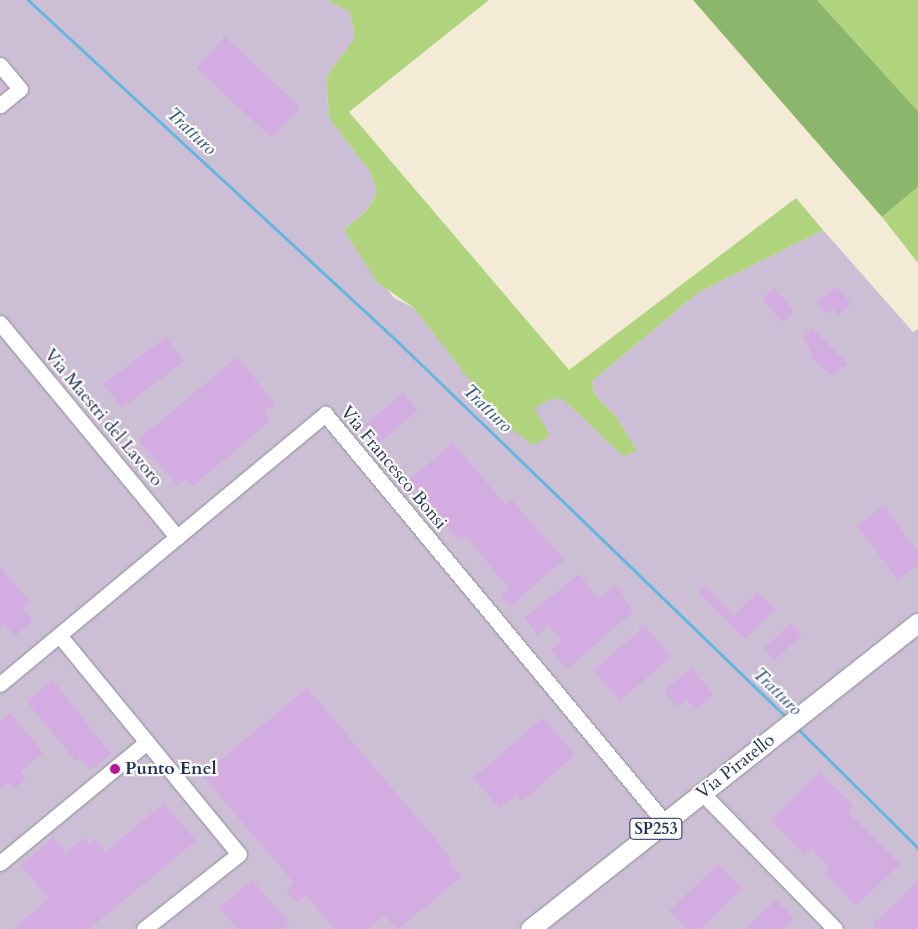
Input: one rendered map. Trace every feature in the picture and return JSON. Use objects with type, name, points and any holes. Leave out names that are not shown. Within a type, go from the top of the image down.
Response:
[{"type":"main road","name":"Via Piratello","points":[[530,929],[918,623]]},
{"type":"street","points":[[0,65],[20,89],[0,105]]},
{"type":"street","name":"Via Maestri del Lavoro","points":[[0,323],[177,537]]},
{"type":"street","name":"Via Francesco Bonsi","points":[[0,684],[325,414],[665,822]]},
{"type":"street","points":[[59,635],[239,854],[144,929]]},
{"type":"street","points":[[0,863],[147,742]]},
{"type":"street","points":[[702,793],[835,929]]},
{"type":"shaded area","points":[[0,0],[327,0],[350,12],[355,38],[326,78],[329,118],[371,173],[377,192],[367,210],[344,230],[394,298],[414,308],[502,421],[551,399],[563,399],[637,450],[616,417],[594,394],[592,381],[699,292],[823,230],[913,332],[918,329],[918,929],[0,929]]},
{"type":"green space","points":[[327,0],[489,0],[349,112],[569,370],[796,198],[823,230],[699,292],[592,381],[594,394],[616,417],[637,450],[624,457],[563,399],[551,399],[534,408],[550,436],[533,445],[502,422],[414,308],[377,282],[344,230],[367,210],[377,192],[371,173],[329,118],[326,78],[355,37],[350,12]]},
{"type":"green space","points":[[693,0],[817,0],[918,111],[918,187],[882,217]]},
{"type":"green space","points":[[817,0],[918,0],[918,111]]},
{"type":"green space","points":[[918,187],[918,263],[882,217]]},
{"type":"building","points":[[225,37],[300,107],[272,138],[196,68]]},
{"type":"building","points":[[837,287],[851,304],[838,315],[833,309],[826,314],[817,302]]},
{"type":"building","points":[[775,288],[794,312],[781,322],[762,298]]},
{"type":"building","points":[[813,329],[848,364],[832,376],[809,356],[812,353],[803,337]]},
{"type":"building","points":[[166,337],[184,361],[122,408],[104,384]]},
{"type":"building","points":[[237,357],[275,403],[264,412],[271,420],[193,486],[187,478],[178,486],[138,440]]},
{"type":"building","points":[[403,393],[418,411],[379,443],[365,425]]},
{"type":"building","points":[[453,443],[506,505],[512,500],[564,560],[510,606],[500,595],[509,588],[465,536],[459,540],[408,481]]},
{"type":"building","points":[[884,506],[918,552],[918,565],[898,580],[857,526]]},
{"type":"building","points":[[0,567],[30,602],[22,609],[33,621],[15,636],[5,624],[0,628]]},
{"type":"building","points":[[579,574],[599,599],[616,584],[633,612],[567,669],[551,650],[562,640],[549,625],[538,635],[524,618]]},
{"type":"building","points":[[705,586],[734,615],[757,592],[775,609],[745,639],[699,593]]},
{"type":"building","points":[[791,623],[802,635],[774,661],[763,649]]},
{"type":"building","points":[[645,626],[671,656],[620,701],[594,671]]},
{"type":"building","points":[[692,668],[713,695],[695,710],[687,699],[677,707],[664,690]]},
{"type":"building","points":[[53,680],[111,754],[90,770],[79,757],[76,761],[27,702]]},
{"type":"building","points":[[307,688],[452,859],[448,862],[461,877],[398,929],[384,916],[368,929],[334,929],[306,895],[296,903],[286,890],[294,883],[202,775]]},
{"type":"building","points":[[10,713],[43,753],[20,772],[26,779],[15,788],[9,782],[0,789],[0,721]]},
{"type":"building","points":[[543,718],[575,755],[522,801],[516,794],[499,808],[473,778]]},
{"type":"building","points":[[819,772],[854,806],[848,812],[900,864],[856,906],[824,872],[829,867],[812,848],[804,855],[771,820]]},
{"type":"building","points":[[164,803],[196,841],[89,929],[13,929],[49,899],[21,865],[53,837],[66,853],[84,838],[89,844],[95,839],[105,852]]},
{"type":"building","points":[[718,864],[742,889],[700,929],[686,929],[669,911]]},
{"type":"building","points":[[252,880],[290,923],[283,929],[237,929],[219,908]]},
{"type":"building","points":[[918,881],[918,929],[877,929],[873,924]]},
{"type":"building","points":[[776,900],[794,918],[783,929],[746,929]]},
{"type":"waterway","name":"Tratturo","points":[[28,0],[398,342],[788,719]]},
{"type":"waterway","name":"Tratturo","points":[[796,727],[918,848]]},
{"type":"place","name":"Punto Enel","points":[[115,769]]}]
